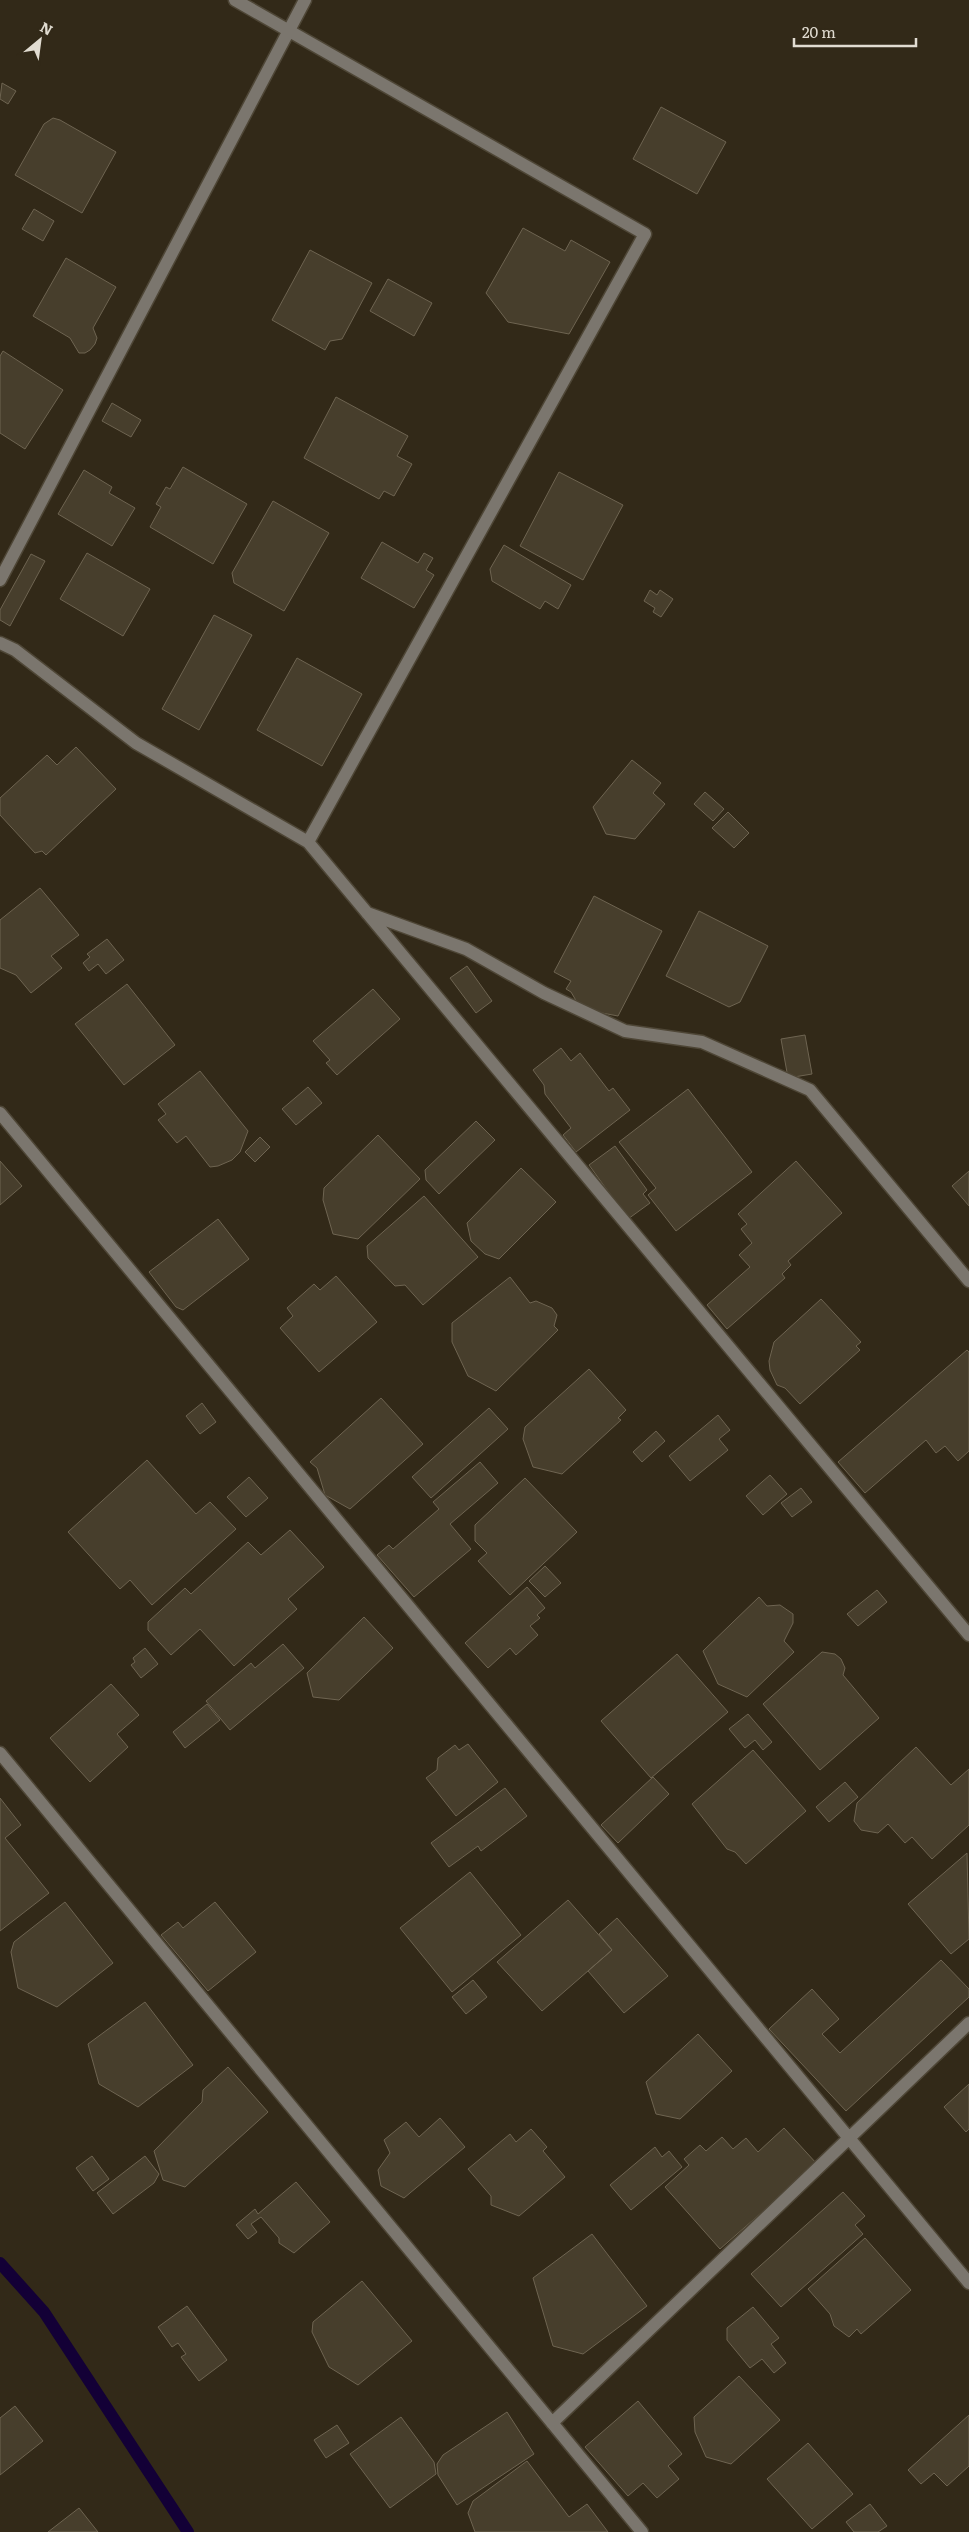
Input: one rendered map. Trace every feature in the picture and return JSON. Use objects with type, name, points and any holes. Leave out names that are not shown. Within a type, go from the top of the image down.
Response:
[{"type":"street","points":[[235,0],[645,234],[308,842]]},
{"type":"street","points":[[0,580],[305,0]]},
{"type":"street","points":[[0,643],[15,650],[136,743],[308,842],[969,1635]]},
{"type":"street","points":[[367,913],[466,949],[544,993],[625,1032],[702,1042],[810,1090],[969,1281]]},
{"type":"street","points":[[0,1113],[969,2283]]},
{"type":"street","points":[[0,1753],[642,2532]]},
{"type":"street","points":[[552,2423],[969,2023]]},
{"type":"building","points":[[2,83],[16,91],[8,104],[0,99]]},
{"type":"building","points":[[661,107],[726,142],[697,194],[633,159]]},
{"type":"building","points":[[53,118],[60,120],[116,152],[82,213],[15,175],[44,124]]},
{"type":"building","points":[[34,209],[54,221],[43,241],[22,229]]},
{"type":"building","points":[[523,228],[565,251],[571,240],[610,262],[569,334],[508,322],[486,293]]},
{"type":"building","points":[[310,250],[372,283],[342,339],[330,341],[325,350],[272,320]]},
{"type":"building","points":[[66,258],[116,287],[93,328],[97,338],[95,344],[85,353],[79,353],[70,338],[33,316]]},
{"type":"building","points":[[388,279],[432,303],[414,336],[370,311]]},
{"type":"building","points":[[3,351],[63,390],[25,449],[0,433],[0,356]]},
{"type":"building","points":[[336,397],[408,436],[397,456],[412,464],[394,496],[384,491],[379,499],[304,458]]},
{"type":"building","points":[[112,403],[141,420],[131,437],[102,421]]},
{"type":"building","points":[[183,467],[247,504],[213,564],[150,527],[161,507],[156,504],[166,487],[170,489]]},
{"type":"building","points":[[84,470],[112,487],[109,493],[135,508],[112,546],[58,514]]},
{"type":"building","points":[[559,472],[623,505],[583,580],[520,546]]},
{"type":"building","points":[[273,501],[329,533],[284,611],[234,583],[232,573]]},
{"type":"building","points":[[382,542],[418,563],[424,553],[433,558],[426,570],[434,575],[414,608],[361,578]]},
{"type":"building","points":[[504,545],[571,585],[558,609],[545,601],[540,609],[492,581],[490,569]]},
{"type":"building","points":[[87,553],[150,589],[123,636],[60,599]]},
{"type":"building","points":[[31,554],[45,561],[10,626],[0,620],[0,610]]},
{"type":"building","points":[[650,590],[657,595],[660,590],[673,599],[661,617],[653,612],[655,608],[644,601]]},
{"type":"building","points":[[214,615],[252,635],[199,730],[162,709]]},
{"type":"building","points":[[297,658],[362,694],[322,766],[257,730]]},
{"type":"building","points":[[76,747],[116,789],[46,855],[42,851],[35,853],[0,815],[0,798],[47,755],[57,765]]},
{"type":"building","points":[[632,760],[661,783],[653,793],[665,804],[635,839],[606,834],[593,807]]},
{"type":"building","points":[[705,792],[724,809],[713,821],[694,804]]},
{"type":"building","points":[[728,812],[749,833],[734,848],[712,828]]},
{"type":"building","points":[[40,888],[79,935],[51,956],[62,968],[31,993],[16,975],[0,968],[0,920]]},
{"type":"building","points":[[594,896],[662,931],[618,1016],[581,1009],[571,992],[566,989],[571,981],[554,972]]},
{"type":"building","points":[[699,911],[768,946],[740,1002],[729,1007],[666,976]]},
{"type":"building","points":[[107,939],[124,960],[106,974],[98,964],[89,971],[83,963],[90,957],[87,954]]},
{"type":"building","points":[[467,966],[492,1001],[476,1013],[450,978]]},
{"type":"building","points":[[127,984],[175,1045],[124,1085],[75,1024]]},
{"type":"building","points":[[373,989],[400,1019],[337,1075],[326,1063],[330,1060],[313,1041]]},
{"type":"building","points":[[805,1035],[812,1074],[788,1078],[781,1039]]},
{"type":"building","points":[[561,1048],[571,1061],[580,1053],[609,1091],[613,1088],[630,1110],[576,1152],[563,1135],[571,1128],[545,1094],[544,1085],[533,1070]]},
{"type":"building","points":[[200,1071],[248,1131],[240,1152],[232,1160],[218,1166],[210,1167],[186,1136],[177,1143],[158,1120],[166,1114],[158,1104]]},
{"type":"building","points":[[308,1087],[322,1103],[296,1125],[282,1109]]},
{"type":"building","points":[[688,1089],[752,1172],[676,1231],[648,1195],[656,1188],[619,1142]]},
{"type":"building","points":[[476,1121],[495,1140],[439,1194],[426,1180],[425,1170]]},
{"type":"building","points":[[378,1135],[420,1179],[358,1239],[333,1234],[323,1200],[324,1188]]},
{"type":"building","points":[[260,1137],[270,1147],[255,1162],[245,1152]]},
{"type":"building","points":[[615,1146],[647,1190],[643,1194],[650,1203],[628,1219],[589,1165]]},
{"type":"building","points":[[0,1161],[22,1186],[0,1205]]},
{"type":"building","points":[[796,1161],[842,1213],[788,1261],[791,1265],[782,1274],[785,1278],[727,1329],[707,1305],[750,1267],[739,1255],[752,1243],[741,1229],[747,1224],[738,1214]]},
{"type":"building","points":[[521,1168],[556,1202],[499,1259],[485,1254],[471,1241],[467,1223]]},
{"type":"building","points":[[969,1171],[969,1206],[952,1186]]},
{"type":"building","points":[[424,1196],[478,1257],[423,1305],[405,1285],[395,1286],[368,1258],[367,1246]]},
{"type":"building","points":[[218,1219],[249,1259],[183,1310],[176,1307],[149,1272]]},
{"type":"building","points":[[336,1276],[377,1322],[319,1372],[280,1328],[293,1316],[287,1308],[314,1284],[320,1290]]},
{"type":"building","points":[[510,1277],[530,1303],[536,1301],[552,1308],[557,1315],[554,1326],[558,1330],[496,1391],[468,1376],[452,1342],[452,1323]]},
{"type":"building","points":[[821,1299],[861,1342],[856,1346],[860,1350],[800,1404],[785,1388],[777,1385],[770,1370],[769,1361],[774,1342]]},
{"type":"building","points":[[967,1350],[969,1352],[969,1451],[958,1461],[945,1446],[936,1453],[926,1440],[865,1493],[838,1462]]},
{"type":"building","points":[[589,1369],[626,1410],[618,1418],[621,1420],[562,1474],[533,1467],[523,1439],[525,1427]]},
{"type":"building","points":[[381,1398],[423,1444],[350,1509],[325,1495],[317,1468],[310,1462]]},
{"type":"building","points":[[202,1403],[216,1422],[200,1434],[186,1416]]},
{"type":"building","points":[[489,1408],[508,1429],[431,1498],[412,1477]]},
{"type":"building","points":[[718,1415],[730,1430],[719,1439],[728,1450],[690,1481],[669,1456]]},
{"type":"building","points":[[656,1431],[665,1441],[642,1462],[633,1452]]},
{"type":"building","points":[[147,1460],[196,1514],[210,1502],[236,1529],[152,1605],[130,1580],[120,1589],[68,1532]]},
{"type":"building","points":[[480,1462],[498,1483],[450,1524],[471,1549],[414,1597],[377,1555],[389,1545],[393,1549],[439,1509],[433,1502]]},
{"type":"building","points":[[770,1475],[787,1494],[763,1515],[746,1496]]},
{"type":"building","points":[[249,1477],[268,1498],[246,1517],[227,1497]]},
{"type":"building","points":[[525,1478],[577,1532],[510,1595],[478,1561],[487,1553],[475,1541],[475,1525]]},
{"type":"building","points":[[801,1488],[812,1502],[792,1517],[781,1503]]},
{"type":"building","points":[[290,1530],[324,1567],[288,1599],[297,1609],[234,1666],[200,1629],[171,1655],[148,1630],[148,1622],[185,1588],[191,1594],[248,1542],[261,1555]]},
{"type":"building","points":[[545,1566],[561,1583],[545,1597],[529,1581]]},
{"type":"building","points":[[527,1587],[545,1608],[537,1615],[540,1618],[530,1626],[538,1635],[516,1655],[510,1648],[488,1668],[465,1643]]},
{"type":"building","points":[[877,1590],[887,1602],[858,1626],[847,1614]]},
{"type":"building","points":[[759,1597],[767,1606],[780,1605],[793,1614],[793,1623],[784,1641],[794,1652],[747,1697],[718,1684],[703,1651]]},
{"type":"building","points":[[364,1617],[393,1648],[339,1700],[313,1697],[307,1673]]},
{"type":"building","points":[[283,1644],[304,1668],[230,1730],[206,1701],[251,1663],[255,1668]]},
{"type":"building","points":[[145,1648],[158,1664],[141,1678],[131,1665],[135,1662],[133,1658]]},
{"type":"building","points":[[822,1652],[835,1654],[841,1659],[845,1668],[843,1675],[879,1718],[820,1770],[763,1704]]},
{"type":"building","points":[[677,1654],[728,1712],[651,1778],[601,1721]]},
{"type":"building","points":[[111,1684],[139,1715],[117,1734],[128,1747],[90,1782],[50,1738]]},
{"type":"building","points":[[207,1704],[220,1720],[185,1748],[173,1732]]},
{"type":"building","points":[[748,1714],[772,1742],[763,1750],[755,1740],[745,1748],[729,1729]]},
{"type":"building","points":[[468,1744],[498,1782],[456,1816],[426,1778],[437,1770],[438,1758],[455,1745],[459,1750]]},
{"type":"building","points":[[916,1747],[951,1785],[969,1769],[969,1825],[932,1859],[912,1837],[905,1843],[888,1824],[878,1833],[861,1830],[854,1821],[857,1803]]},
{"type":"building","points":[[753,1750],[806,1811],[746,1864],[735,1852],[727,1849],[692,1804]]},
{"type":"building","points":[[653,1777],[669,1794],[618,1843],[601,1825]]},
{"type":"building","points":[[845,1782],[858,1797],[829,1822],[816,1807]]},
{"type":"building","points":[[505,1788],[527,1816],[481,1851],[478,1846],[449,1867],[431,1843]]},
{"type":"building","points":[[0,1798],[21,1825],[5,1838],[49,1893],[0,1931]]},
{"type":"building","points":[[967,1853],[969,1939],[951,1954],[908,1904]]},
{"type":"building","points":[[470,1872],[521,1935],[452,1992],[400,1928]]},
{"type":"building","points":[[568,1900],[612,1950],[542,2011],[497,1962]]},
{"type":"building","points":[[65,1902],[113,1963],[57,2007],[18,1988],[11,1952],[14,1942]]},
{"type":"building","points":[[215,1902],[256,1952],[208,1991],[161,1935],[178,1922],[183,1928]]},
{"type":"building","points":[[617,1918],[668,1976],[624,2013],[588,1971],[612,1950],[599,1934]]},
{"type":"building","points":[[941,1960],[969,1989],[969,1997],[846,2111],[769,2029],[812,1989],[839,2019],[822,2034],[840,2053]]},
{"type":"building","points":[[473,1980],[487,1997],[466,2014],[452,1997]]},
{"type":"building","points":[[145,2002],[193,2065],[138,2107],[99,2084],[88,2044]]},
{"type":"building","points":[[698,2034],[732,2071],[680,2119],[656,2114],[646,2082]]},
{"type":"building","points":[[228,2067],[268,2112],[185,2187],[163,2180],[154,2151],[202,2102],[203,2090]]},
{"type":"building","points":[[969,2084],[969,2129],[966,2132],[944,2107]]},
{"type":"building","points":[[440,2118],[465,2147],[404,2198],[381,2186],[378,2170],[390,2153],[384,2140],[406,2122],[419,2137]]},
{"type":"building","points":[[784,2128],[817,2164],[720,2249],[665,2187],[689,2165],[684,2159],[700,2145],[706,2151],[722,2137],[733,2149],[746,2138],[758,2152]]},
{"type":"building","points":[[531,2129],[547,2147],[543,2151],[565,2177],[519,2216],[491,2205],[491,2196],[468,2169],[510,2134],[516,2142]]},
{"type":"building","points":[[655,2147],[662,2157],[669,2151],[682,2167],[631,2210],[610,2185]]},
{"type":"building","points":[[92,2156],[109,2179],[93,2191],[76,2168]]},
{"type":"building","points":[[145,2156],[159,2174],[154,2183],[113,2214],[97,2193]]},
{"type":"building","points":[[296,2182],[330,2222],[294,2253],[279,2243],[279,2238],[261,2217],[251,2224],[257,2232],[248,2239],[236,2225],[255,2209],[258,2214]]},
{"type":"building","points":[[843,2192],[865,2216],[855,2225],[863,2234],[781,2307],[751,2274]]},
{"type":"building","points":[[592,2234],[647,2306],[583,2354],[553,2346],[533,2278]]},
{"type":"building","points":[[865,2238],[911,2290],[861,2334],[857,2329],[849,2337],[834,2326],[830,2314],[808,2289]]},
{"type":"building","points":[[362,2281],[412,2341],[358,2385],[329,2367],[312,2332],[313,2322]]},
{"type":"building","points":[[187,2306],[227,2360],[199,2381],[181,2357],[186,2354],[178,2343],[172,2347],[158,2327]]},
{"type":"building","points":[[753,2307],[779,2338],[771,2344],[786,2363],[774,2373],[762,2359],[750,2368],[727,2340],[727,2328]]},
{"type":"building","points":[[739,2376],[780,2420],[731,2464],[706,2457],[695,2432],[694,2417]]},
{"type":"building","points":[[638,2401],[682,2454],[668,2466],[679,2479],[657,2498],[643,2483],[628,2496],[585,2447]]},
{"type":"building","points":[[15,2406],[43,2441],[0,2475],[0,2418]]},
{"type":"building","points":[[507,2412],[534,2454],[457,2505],[438,2475],[437,2464],[443,2455]]},
{"type":"building","points":[[969,2415],[969,2466],[947,2486],[934,2473],[921,2484],[908,2470]]},
{"type":"building","points":[[401,2417],[434,2462],[436,2474],[390,2508],[350,2454]]},
{"type":"building","points":[[337,2425],[349,2443],[326,2458],[314,2440]]},
{"type":"building","points":[[808,2443],[853,2494],[812,2529],[767,2479]]},
{"type":"building","points":[[527,2461],[569,2517],[587,2504],[608,2532],[475,2532],[468,2513],[473,2501]]},
{"type":"building","points":[[870,2504],[887,2526],[878,2532],[854,2532],[846,2522]]},
{"type":"building","points":[[79,2508],[98,2532],[48,2532]]},
{"type":"waterway","points":[[0,2263],[44,2312],[188,2532]]}]
